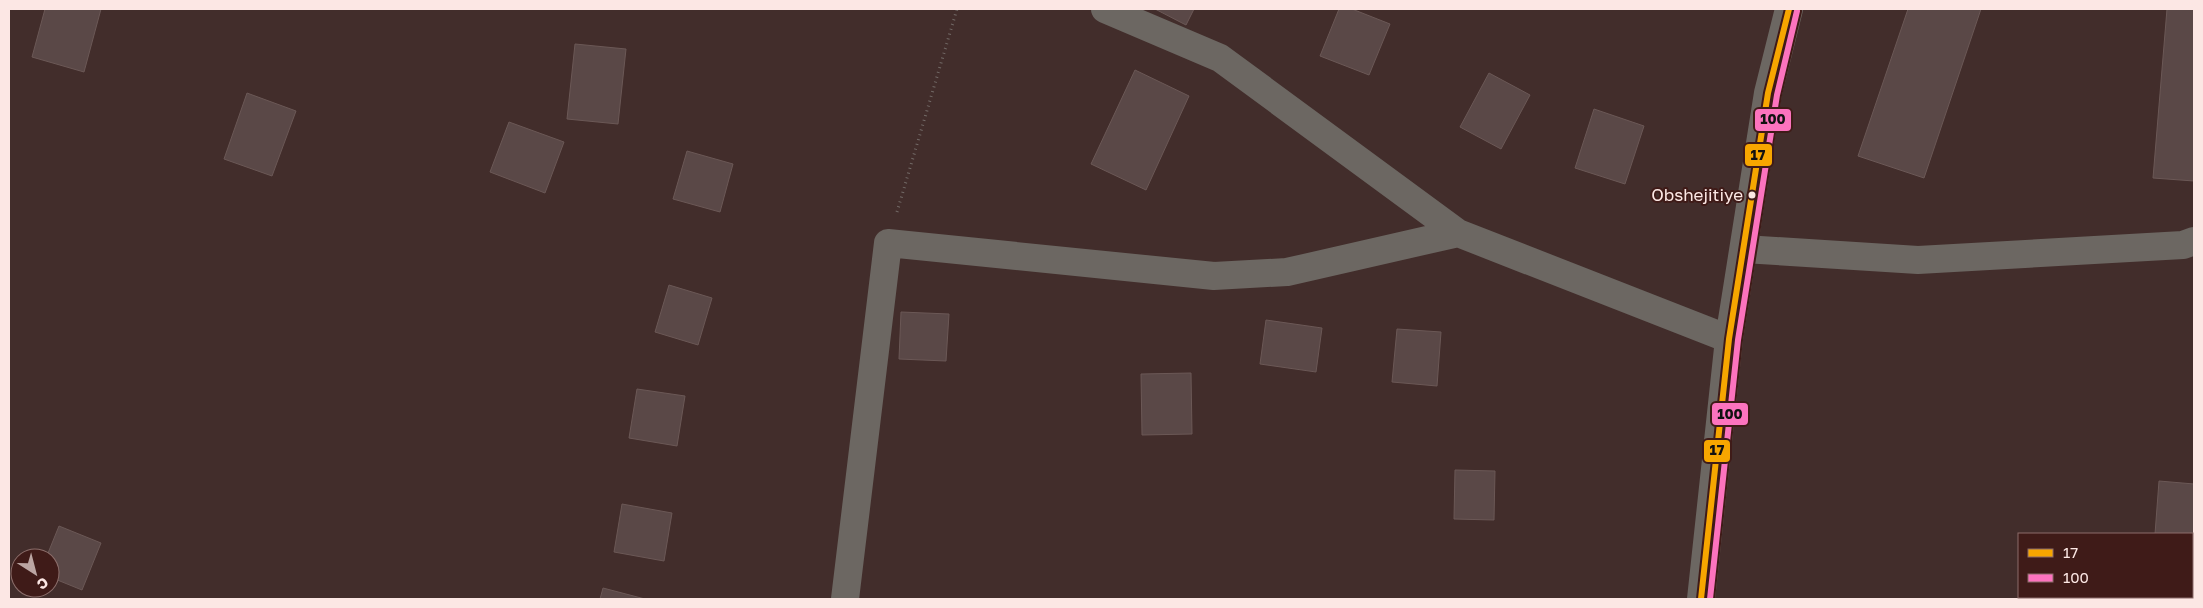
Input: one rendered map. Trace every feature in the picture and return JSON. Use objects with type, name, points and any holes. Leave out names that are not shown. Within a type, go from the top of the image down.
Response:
[{"type":"street","points":[[1105,9],[1220,58],[1458,233],[1729,339]]},
{"type":"street","points":[[1701,599],[1729,339],[1768,93],[1789,9]]},
{"type":"street","points":[[846,599],[888,243],[1214,276],[1287,272],[1458,233]]},
{"type":"street","points":[[1744,249],[1918,260],[2183,244],[2194,241]]},
{"type":"path","points":[[888,243],[956,9]]},
{"type":"building","points":[[45,9],[101,9],[84,72],[32,57]]},
{"type":"building","points":[[1155,9],[1194,9],[1186,25]]},
{"type":"building","points":[[1339,9],[1352,9],[1390,24],[1369,75],[1320,56]]},
{"type":"building","points":[[1908,9],[1981,9],[1924,178],[1858,156]]},
{"type":"building","points":[[2167,9],[2194,9],[2194,181],[2153,178]]},
{"type":"building","points":[[575,44],[626,49],[618,124],[567,119]]},
{"type":"building","points":[[1135,70],[1189,96],[1146,190],[1091,164]]},
{"type":"building","points":[[1489,73],[1530,95],[1501,149],[1460,127]]},
{"type":"building","points":[[247,93],[296,111],[272,176],[224,159]]},
{"type":"building","points":[[1594,109],[1644,126],[1625,184],[1575,168]]},
{"type":"building","points":[[509,122],[564,142],[545,193],[490,172]]},
{"type":"building","points":[[687,151],[733,164],[720,212],[673,199]]},
{"type":"building","points":[[669,285],[712,298],[698,345],[655,332]]},
{"type":"building","points":[[901,312],[949,314],[946,361],[899,359]]},
{"type":"building","points":[[1266,320],[1322,328],[1316,372],[1260,364]]},
{"type":"building","points":[[1397,329],[1441,332],[1437,386],[1392,382]]},
{"type":"building","points":[[1191,373],[1192,434],[1142,435],[1141,374]]},
{"type":"building","points":[[637,389],[685,396],[677,446],[629,438]]},
{"type":"building","points":[[1455,470],[1495,471],[1494,520],[1454,519]]},
{"type":"building","points":[[2159,481],[2194,484],[2194,577],[2193,533],[2155,533]]},
{"type":"building","points":[[622,504],[672,513],[664,561],[614,552]]},
{"type":"building","points":[[59,526],[101,543],[82,590],[60,581],[60,548],[50,548]]},
{"type":"building","points":[[603,588],[645,599],[600,599]]},
{"type":"transit line","name":"17","points":[[1701,599],[1729,339],[1768,93],[1789,9]]},
{"type":"transit line","name":"100","points":[[1710,599],[1738,340],[1777,95],[1797,11]]},
{"type":"place","name":"Obshejitiye","points":[[1752,195]]}]
